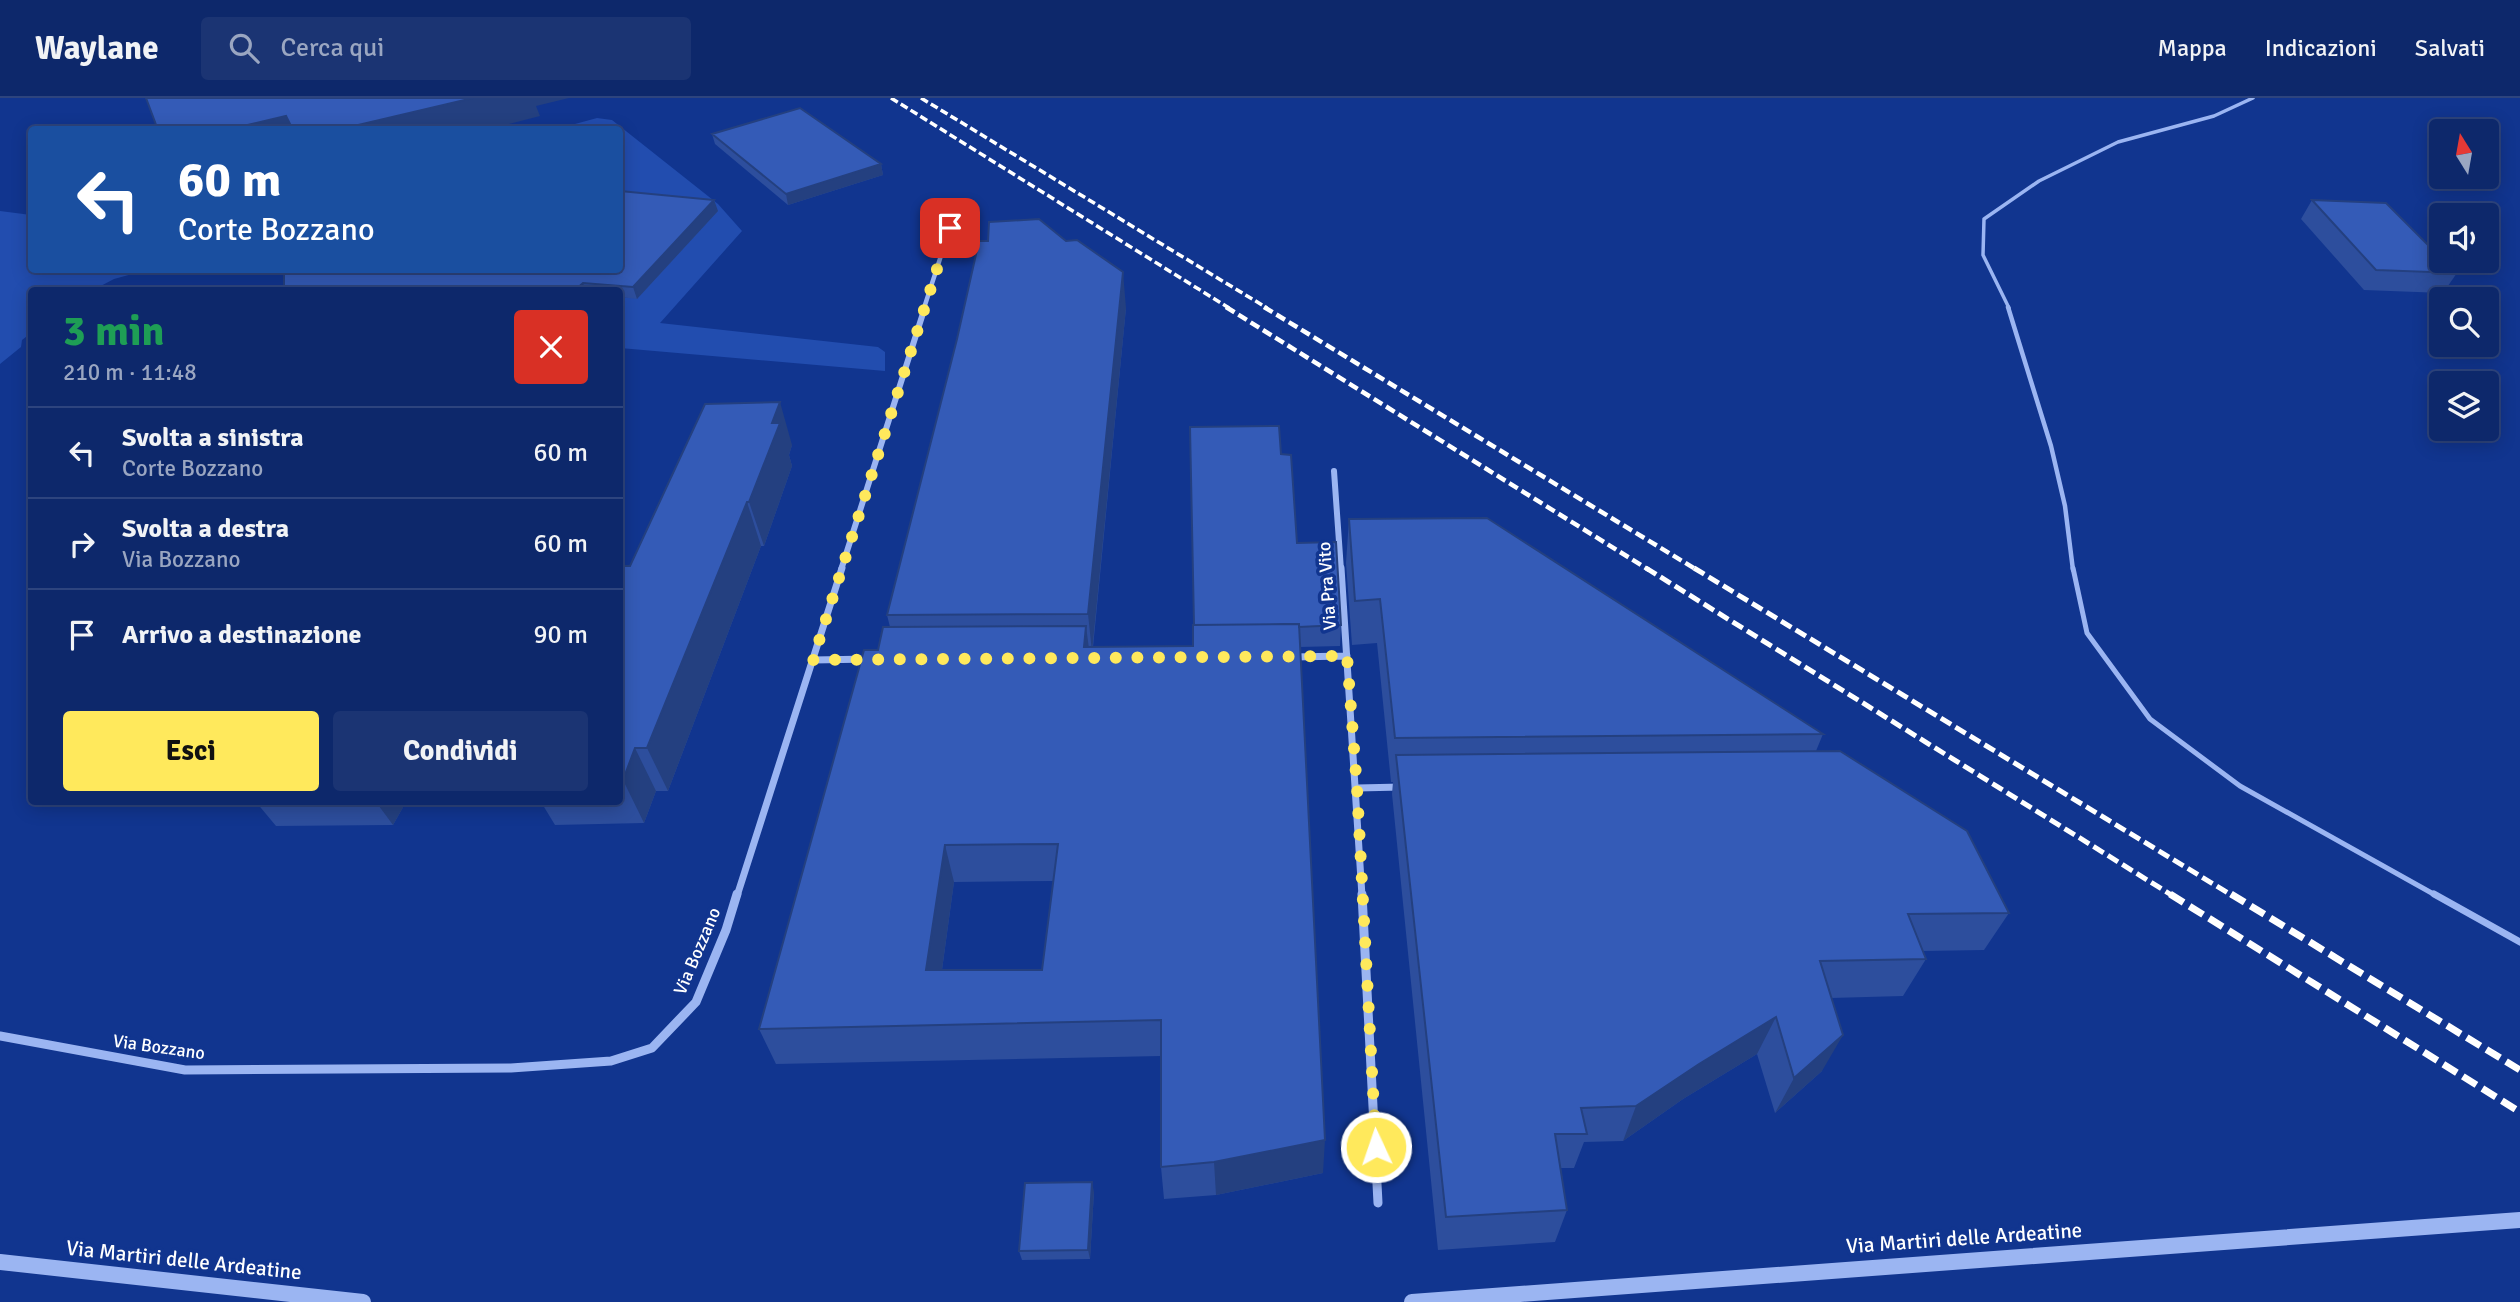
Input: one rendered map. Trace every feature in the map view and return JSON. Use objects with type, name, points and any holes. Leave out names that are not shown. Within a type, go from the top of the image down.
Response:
[{"type":"street","name":"Via Bozzano","points":[[0,1036],[185,1070],[511,1068],[611,1061],[652,1048],[696,1002],[726,930],[950,228]]},
{"type":"street","name":"Via Pra Vito","points":[[1334,471],[1357,788],[1378,1203]]},
{"type":"street","points":[[1279,657],[1347,656]]},
{"type":"street","points":[[813,660],[882,659]]},
{"type":"street","points":[[1357,788],[1412,787]]},
{"type":"street","name":"Via Martiri delle Ardeatine","points":[[1412,1302],[2520,1220]]},
{"type":"street","name":"Via Martiri delle Ardeatine","points":[[0,1262],[363,1302]]},
{"type":"lane","points":[[2253,98],[2214,116],[2118,142],[2039,181],[1984,219],[1983,255],[2007,302],[2051,446],[2065,506],[2069,549],[2087,633],[2150,719],[2240,786],[2520,942]]},
{"type":"shaded area","points":[[597,118],[612,120],[620,126],[568,126]]},
{"type":"shaded area","points":[[623,129],[718,204],[742,231],[660,323],[878,347],[885,352],[885,371],[623,348],[623,297],[637,298],[623,218]]},
{"type":"shaded area","points":[[0,211],[28,215],[28,273],[136,273],[114,279],[99,287],[28,287],[28,335],[22,340],[21,347],[0,364]]},
{"type":"building","points":[[146,98],[473,98],[354,126],[291,126],[286,116],[243,126],[156,126]]},
{"type":"building","points":[[800,108],[881,164],[786,194],[712,134]]},
{"type":"building","points":[[623,191],[714,200],[633,287],[583,283],[578,287],[284,287],[284,273],[623,273]]},
{"type":"building","points":[[2312,200],[2386,203],[2429,246],[2429,272],[2376,270]]},
{"type":"building","points":[[1039,219],[1066,241],[1077,240],[1123,272],[1088,614],[887,615],[979,241],[988,241],[989,222]]},
{"type":"building","points":[[780,402],[772,423],[780,423],[647,748],[635,748],[623,780],[623,566],[630,566],[705,404]]},
{"type":"building","points":[[1279,426],[1281,454],[1291,455],[1297,543],[1336,542],[1341,625],[1194,625],[1190,427]]},
{"type":"building","points":[[1487,518],[1823,734],[1395,738],[1380,599],[1355,601],[1349,519]]},
{"type":"building","points":[[1299,624],[1325,1140],[1214,1162],[1161,1167],[1161,1020],[759,1029],[864,650],[878,650],[883,627],[1086,626],[1084,647],[1193,646],[1193,625]],"holes":[[[1058,844],[1042,970],[926,970],[945,845]]]},
{"type":"building","points":[[1840,751],[1967,831],[2009,913],[1908,914],[1926,959],[1820,961],[1843,1035],[1794,1078],[1776,1017],[1636,1106],[1581,1108],[1587,1134],[1555,1134],[1567,1210],[1446,1217],[1396,755]]},
{"type":"building","points":[[1092,1182],[1088,1250],[1019,1251],[1025,1183]]},
{"type":"railway","points":[[891,98],[1229,308]]},
{"type":"railway","points":[[921,98],[1267,308]]},
{"type":"railway","points":[[1226,307],[1649,570]]},
{"type":"railway","points":[[1264,307],[1697,570]]},
{"type":"railway","points":[[1646,568],[2173,896]]},
{"type":"railway","points":[[1694,568],[2233,896]]},
{"type":"railway","points":[[2170,894],[2520,1112]]},
{"type":"railway","points":[[2231,894],[2520,1070]]},
{"type":"route","points":[[950,228],[813,660],[1347,656],[1357,788],[1376,1147]]}]
